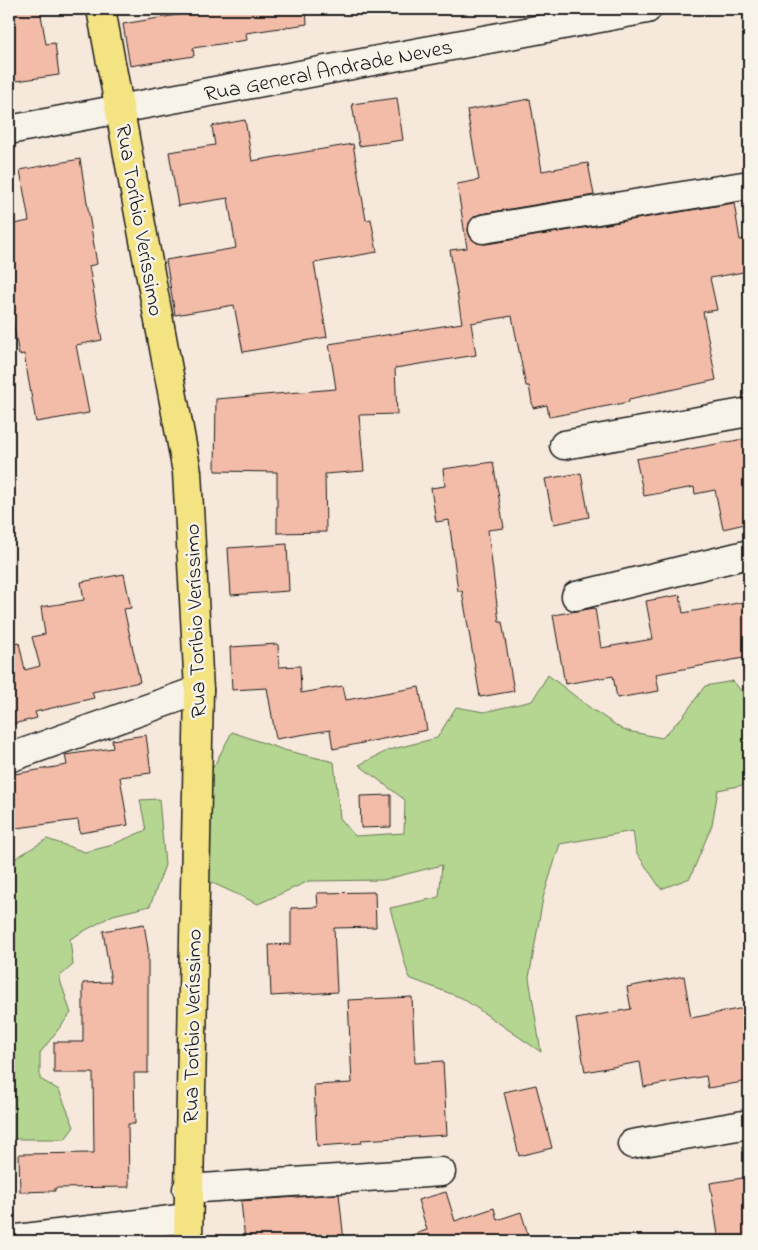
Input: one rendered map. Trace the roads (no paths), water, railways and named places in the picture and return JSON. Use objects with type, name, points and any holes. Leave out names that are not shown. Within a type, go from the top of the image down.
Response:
[{"type":"main road","name":"Rua Toríbio Veríssimo","points":[[101,9],[121,108],[187,472],[199,690],[187,1189],[188,1230]]},
{"type":"street","name":"Rua General Andrade Neves","points":[[9,130],[645,9]]},
{"type":"street","points":[[483,229],[749,185]]},
{"type":"street","points":[[564,445],[749,412]]},
{"type":"street","points":[[576,596],[749,554]]},
{"type":"street","points":[[9,758],[199,690]]},
{"type":"street","points":[[632,1144],[749,1124]]},
{"type":"street","points":[[187,1189],[441,1172]]},
{"type":"street","points":[[9,1240],[188,1230]]}]
